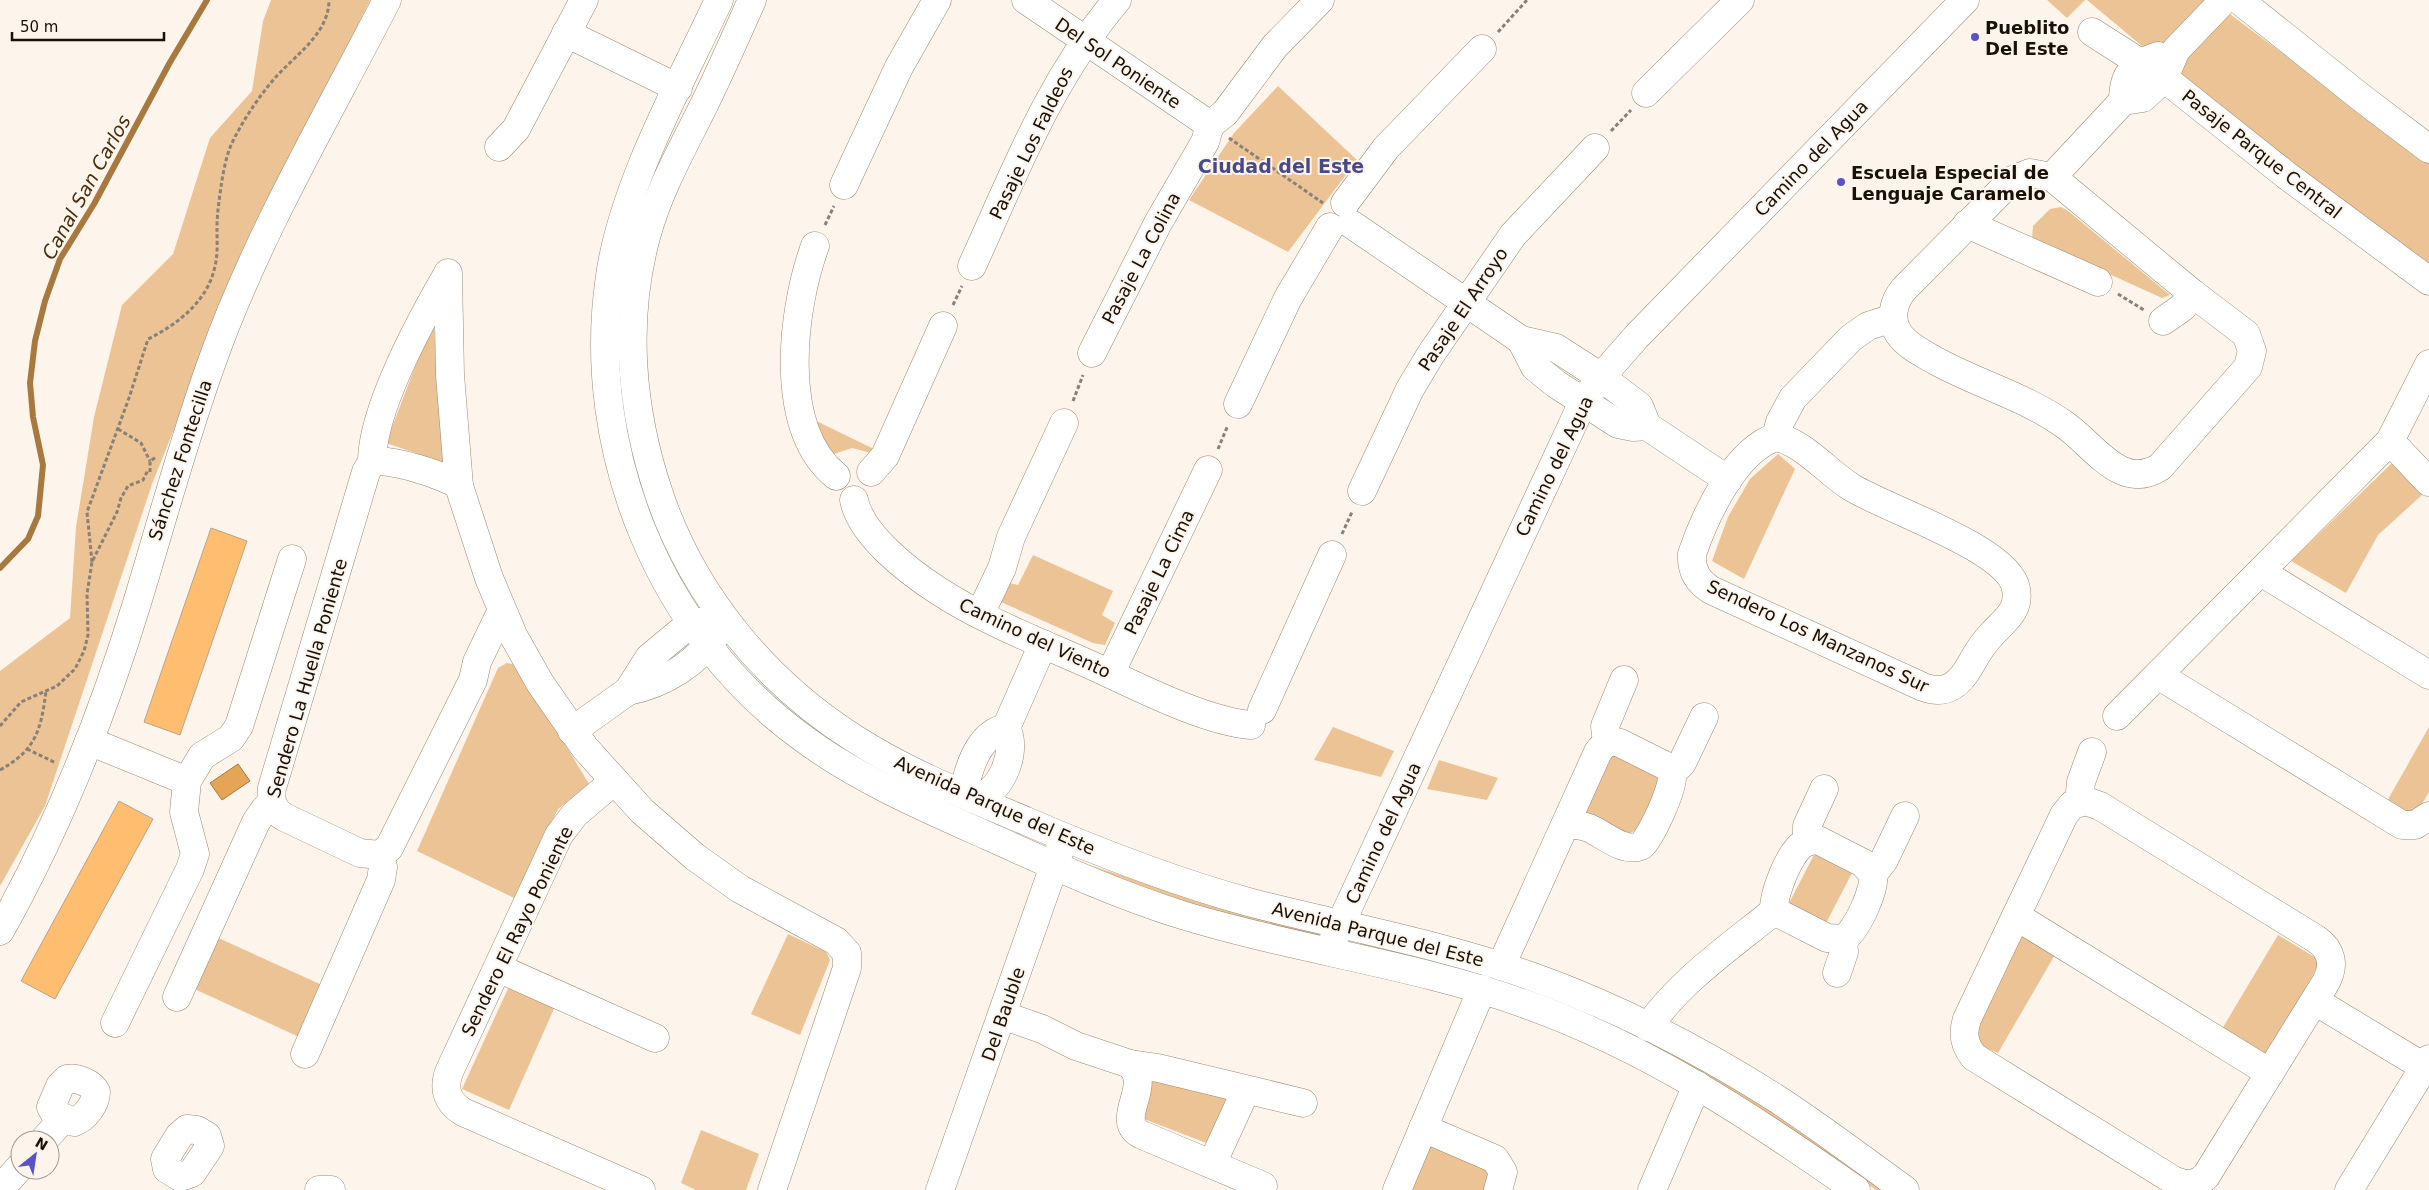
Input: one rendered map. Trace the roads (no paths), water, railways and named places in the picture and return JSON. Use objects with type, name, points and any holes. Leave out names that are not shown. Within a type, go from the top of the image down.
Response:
[{"type":"street","name":"Sánchez Fontecilla","points":[[0,931],[51,832],[89,741],[136,605],[192,416],[215,353],[258,252],[387,0]]},
{"type":"street","points":[[499,148],[516,129],[584,0]]},
{"type":"street","name":"Avenida Parque del Este","points":[[719,0],[641,171],[623,220],[610,277],[605,356],[611,421],[628,492],[656,562],[691,623],[708,647],[754,698],[801,737],[842,764],[959,823],[1101,887],[1186,916],[1328,952],[1431,974],[1482,989],[1581,1026],[1697,1085],[1782,1138],[1856,1190]]},
{"type":"street","name":"Avenida Parque del Este","points":[[752,0],[656,205],[639,269],[632,336],[637,401],[651,469],[663,505],[686,558],[726,619],[772,673],[827,720],[888,758],[972,798],[1064,838],[1203,889],[1295,913],[1414,940],[1501,966],[1570,991],[1692,1049],[1771,1096],[1905,1190]]},
{"type":"street","points":[[844,185],[899,67],[937,0]]},
{"type":"street","name":"Del Sol Poniente","points":[[1026,0],[1210,125]]},
{"type":"street","name":"Pasaje Los Faldeos","points":[[972,266],[1042,112],[1061,76],[1085,40],[1117,0]]},
{"type":"street","name":"Pasaje La Colina","points":[[1092,353],[1158,223],[1205,142],[1210,125],[1225,113],[1275,46],[1320,0]]},
{"type":"street","points":[[1646,93],[1740,0]]},
{"type":"street","name":"Camino del Agua","points":[[1328,952],[1583,402],[1601,377],[1636,336],[1964,0]]},
{"type":"street","points":[[2052,177],[2123,101],[2143,98],[2164,78],[2176,50],[2224,0]]},
{"type":"street","points":[[2239,0],[2429,149]]},
{"type":"street","name":"Pasaje Parque Central","points":[[2092,32],[2164,78],[2294,181],[2429,281]]},
{"type":"street","points":[[566,33],[678,88]]},
{"type":"street","points":[[1238,404],[1288,298],[1338,215],[1386,148],[1482,49]]},
{"type":"street","points":[[2123,101],[2123,83],[2140,62],[2176,50]]},
{"type":"street","name":"Pasaje El Arroyo","points":[[1362,491],[1420,370],[1528,217],[1595,148]]},
{"type":"street","points":[[2030,173],[2052,177],[2192,293],[2246,334],[2252,351],[2248,367],[2160,467],[2135,475],[2117,469],[2082,438],[2047,413],[1954,371],[1926,356],[1903,340],[1893,318],[1893,310],[1899,295],[1967,224],[2013,180],[2030,173]]},
{"type":"street","points":[[1338,215],[1521,340],[1556,348],[1601,377],[1639,406],[1647,426],[1728,480],[1758,446],[1776,437],[1780,422],[1793,398],[1845,344],[1868,326],[1893,318]]},
{"type":"street","points":[[1967,224],[2098,282]]},
{"type":"street","points":[[815,246],[804,280],[799,305],[794,366],[800,407],[810,441],[821,461],[836,476],[839,492],[848,499],[854,500],[865,497],[872,488],[872,472],[885,456],[943,326]]},
{"type":"street","name":"Sendero La Huella Poniente","points":[[177,997],[256,822],[265,809],[272,804],[271,794],[275,778],[366,472],[372,462],[372,452],[379,426],[398,372],[415,333],[448,273],[450,375],[459,486]]},
{"type":"street","points":[[2163,321],[2184,307],[2192,293]]},
{"type":"street","points":[[1521,340],[1535,367],[1556,384],[1618,424],[1633,427],[1647,426]]},
{"type":"street","points":[[2117,716],[2390,441],[2429,364]]},
{"type":"street","points":[[980,614],[1002,568],[1014,530],[1064,423]]},
{"type":"street","name":"Sendero Los Manzanos Sur","points":[[1728,480],[1712,506],[1695,545],[1691,563],[1693,572],[1704,585],[1923,687],[1940,691],[1948,690],[1962,680],[1983,646],[2010,616],[2017,602],[2016,587],[2007,570],[1968,542],[1866,496],[1837,478],[1790,441],[1776,437]]},
{"type":"street","points":[[2390,441],[2429,482]]},
{"type":"street","points":[[372,462],[384,461],[448,479],[459,486],[477,546],[502,610],[525,658],[572,731],[614,781],[672,838],[720,876],[836,941],[847,953],[847,968],[772,1190]]},
{"type":"street","points":[[836,476],[842,466],[852,462],[864,464],[872,472]]},
{"type":"street","name":"Pasaje La Cima","points":[[1110,674],[1208,470]]},
{"type":"street","name":"Camino del Viento","points":[[854,500],[858,514],[868,528],[897,560],[936,590],[980,614],[1043,644],[1215,717],[1257,718],[1332,555]]},
{"type":"street","points":[[115,1023],[196,854],[184,812],[187,781],[202,756],[230,738],[239,726],[292,559]]},
{"type":"street","points":[[2261,572],[2429,675]]},
{"type":"street","points":[[272,804],[284,817],[366,855],[379,855],[393,843],[473,680],[479,658],[502,610]]},
{"type":"street","points":[[628,691],[649,658],[691,623],[726,619]]},
{"type":"street","points":[[572,731],[628,691],[662,681],[708,647],[726,619]]},
{"type":"street","points":[[959,823],[972,798],[986,796],[996,786],[1012,749],[1012,741],[1006,728],[1043,644]]},
{"type":"street","points":[[473,680],[489,665],[499,660],[525,658]]},
{"type":"street","points":[[2158,675],[2402,825],[2415,826],[2429,816]]},
{"type":"street","points":[[1501,966],[1598,752],[1607,742],[1605,726],[1624,680]]},
{"type":"street","points":[[1566,824],[1577,824],[1589,828],[1626,847],[1641,846],[1648,837],[1671,788],[1672,773],[1682,763],[1704,717]]},
{"type":"street","points":[[89,741],[187,781]]},
{"type":"street","points":[[1607,742],[1620,743],[1666,766],[1672,773]]},
{"type":"street","points":[[2079,802],[2081,782],[2092,752]]},
{"type":"street","name":"Sendero El Rayo Poniente","points":[[614,781],[575,814],[559,835],[449,1072],[446,1080],[447,1096],[456,1108],[463,1112],[641,1190]]},
{"type":"street","points":[[1807,842],[1807,826],[1824,789]]},
{"type":"street","points":[[2079,802],[2094,802],[2323,944],[2331,959],[2330,975],[2206,1176],[2197,1183],[2185,1184],[2173,1180],[1974,1057],[1965,1044],[1964,1028],[2016,916],[2064,815],[2072,805],[2079,802]]},
{"type":"street","points":[[1774,911],[1827,938],[1843,939],[1849,936],[1872,890],[1873,874],[1884,860],[1905,816]]},
{"type":"street","name":"Del Bauble","points":[[940,1190],[1064,838]]},
{"type":"street","points":[[1648,1027],[1666,1004],[1682,988],[1774,911],[1775,896],[1798,848],[1807,842],[1823,842],[1863,863],[1873,874]]},
{"type":"street","points":[[304,1054],[381,880],[383,867],[379,855]]},
{"type":"street","points":[[2016,916],[2270,1073]]},
{"type":"street","points":[[1837,974],[1844,952],[1843,939]]},
{"type":"street","points":[[498,968],[655,1038]]},
{"type":"street","points":[[1397,1190],[1482,989]]},
{"type":"street","points":[[2314,1001],[2427,1063],[2349,1190]]},
{"type":"street","points":[[1002,1015],[1042,1029],[1076,1046],[1130,1064],[1158,1068],[1303,1103]]},
{"type":"street","points":[[1130,1064],[1138,1075],[1139,1083],[1130,1119],[1134,1130],[1264,1186]]},
{"type":"street","points":[[1652,1190],[1697,1085]]},
{"type":"street","points":[[1212,1164],[1246,1090]]},
{"type":"street","points":[[53,1130],[63,1119]]},
{"type":"street","points":[[1423,1128],[1495,1158],[1504,1172],[1498,1190]]},
{"type":"street","points":[[0,1190],[10,1178]]},
{"type":"street","points":[[319,1190],[331,1190]]},
{"type":"waterway","name":"Canal San Carlos","points":[[0,568],[28,539],[38,516],[43,465],[33,417],[30,383],[35,341],[45,301],[60,259],[94,204],[169,64],[207,0]]},
{"type":"place","name":"Pueblito Del Este","points":[[1975,37]]},
{"type":"place","name":"Escuela Especial de Lenguaje Caramelo","points":[[1841,182]]},
{"type":"district","name":"Ciudad del Este","points":[[1281,166]]}]
